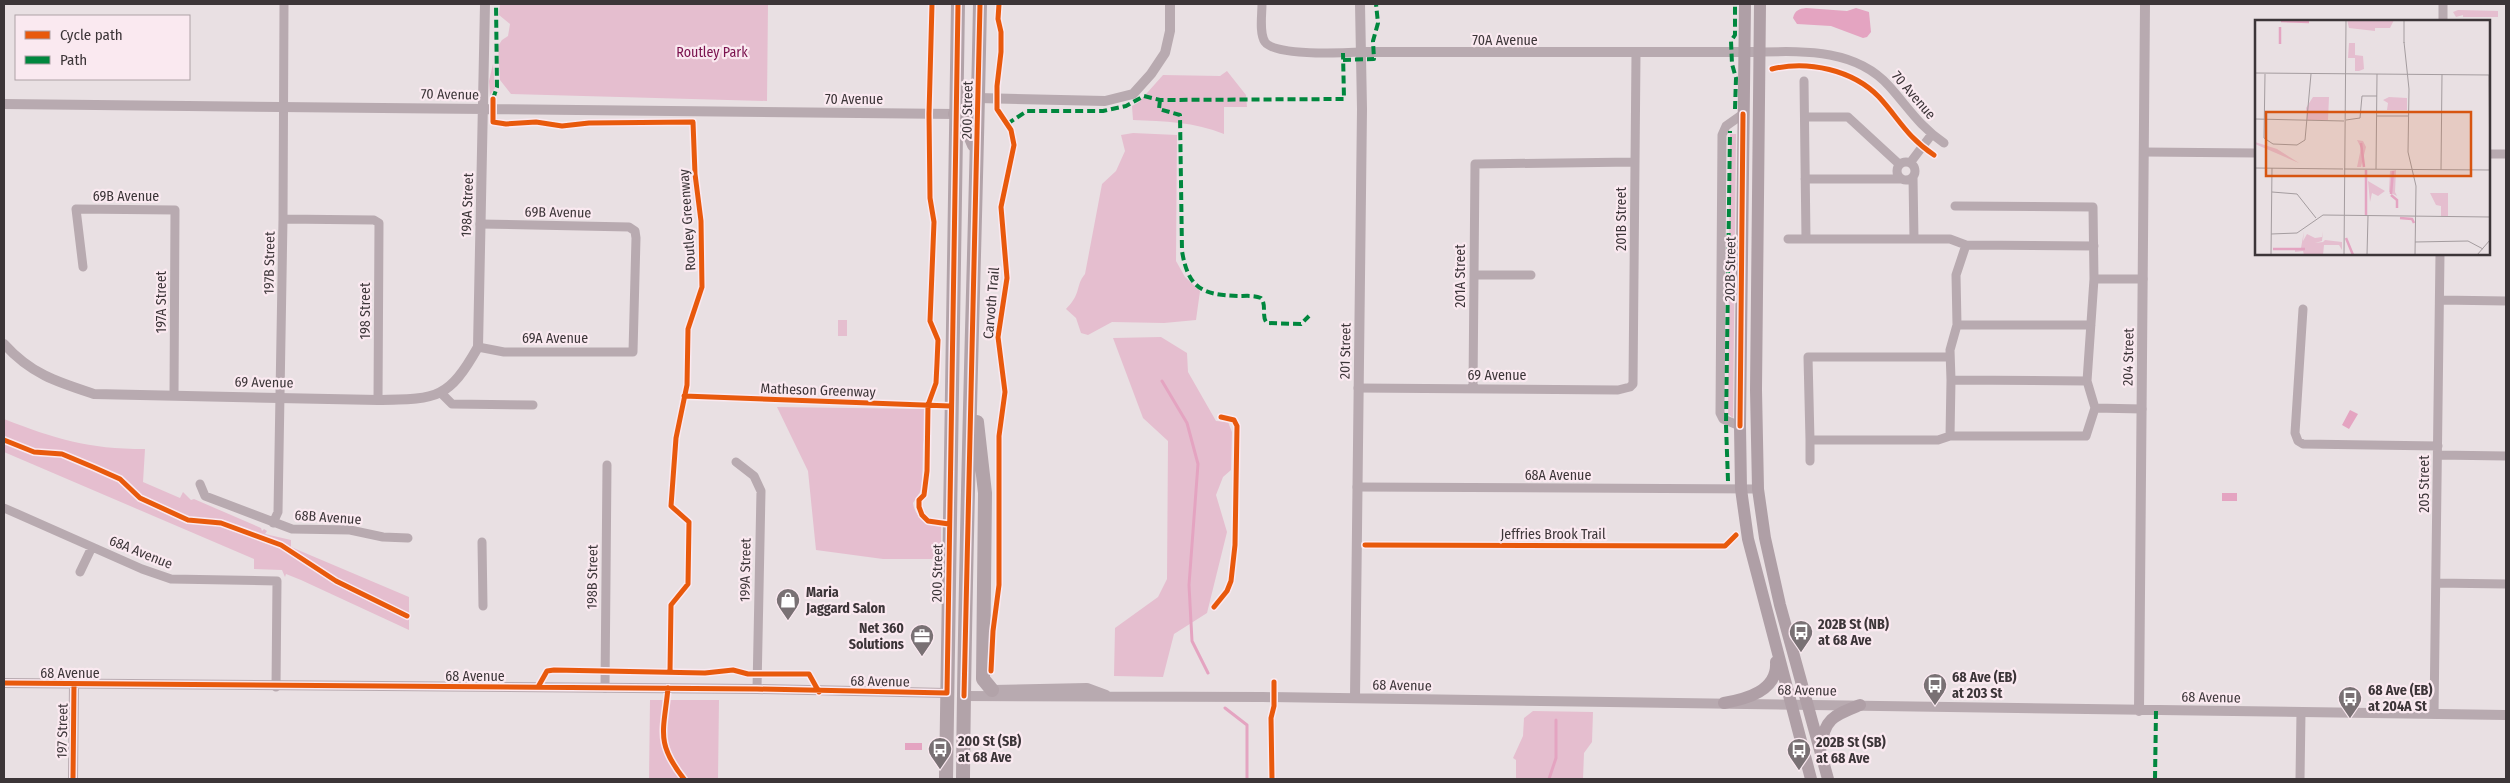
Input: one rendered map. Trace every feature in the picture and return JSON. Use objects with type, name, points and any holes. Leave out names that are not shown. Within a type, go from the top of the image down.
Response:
[{"type":"main road","name":"200 Street","points":[[946,779],[958,4]]},
{"type":"main road","name":"200 Street","points":[[963,779],[968,450],[972,382],[980,4]]},
{"type":"main road","name":"202B Street","points":[[1745,4],[1740,426],[1741,489],[1753,565],[1811,779]]},
{"type":"main road","name":"202B Street","points":[[1760,4],[1756,390],[1758,489],[1769,561],[1828,779]]},
{"type":"main road","points":[[955,114],[963,119],[970,130],[977,153]]},
{"type":"main road","points":[[972,382],[985,493],[983,679],[992,690]]},
{"type":"main road","points":[[1724,703],[1745,699],[1758,693],[1768,685],[1773,679],[1776,667],[1774,647]]},
{"type":"main road","points":[[1821,752],[1824,729],[1828,721],[1838,713],[1860,705]]},
{"type":"street","name":"197B Street","points":[[273,523],[278,512],[284,219],[284,4]]},
{"type":"street","name":"198A Street","points":[[441,393],[462,375],[478,347],[485,4]]},
{"type":"street","points":[[978,98],[1105,101],[1133,94],[1151,74],[1165,53],[1170,31],[1170,4]]},
{"type":"street","name":"70A Avenue","points":[[1262,4],[1262,35],[1267,45],[1286,51],[1744,53]]},
{"type":"street","name":"201 Street","points":[[1355,698],[1362,109],[1360,4]]},
{"type":"street","name":"204 Street","points":[[2139,710],[2145,4]]},
{"type":"street","points":[[2443,4],[2443,20]]},
{"type":"street","name":"70 Avenue","points":[[1744,53],[1817,53],[1853,62],[1878,75],[1920,124],[1944,143]]},
{"type":"street","name":"201B Street","points":[[1634,384],[1636,54]]},
{"type":"street","points":[[1804,81],[1806,239]]},
{"type":"street","name":"70 Avenue","points":[[4,104],[955,114]]},
{"type":"street","name":"202B Street","points":[[1740,426],[1724,419],[1720,413],[1722,154],[1723,130],[1729,123],[1743,114]]},
{"type":"street","points":[[1804,117],[1848,118],[1899,164]]},
{"type":"street","points":[[1910,163],[1932,134]]},
{"type":"street","points":[[2144,152],[2255,153]]},
{"type":"street","points":[[2490,154],[2506,154]]},
{"type":"street","name":"201A Street","points":[[1473,388],[1474,164],[1634,162]]},
{"type":"street","points":[[1899,164],[1904,162],[1910,163],[1914,168],[1914,239]]},
{"type":"street","points":[[1899,164],[1897,173],[1902,180]]},
{"type":"street","points":[[1805,179],[1908,180],[1913,177]]},
{"type":"street","points":[[1810,440],[1938,440],[1950,436],[2086,436],[2095,408],[2087,381],[2094,279],[2093,207],[1955,206]]},
{"type":"street","name":"69B Avenue","points":[[83,267],[76,209],[175,210]]},
{"type":"street","name":"197A Street","points":[[174,395],[175,210]]},
{"type":"street","name":"198 Street","points":[[284,219],[374,220],[379,223],[378,400]]},
{"type":"street","name":"69B Avenue","points":[[480,224],[630,227],[635,232],[633,352]]},
{"type":"street","points":[[1788,239],[1950,239],[1966,245],[2094,246]]},
{"type":"street","points":[[1950,436],[1950,350],[1957,325],[1956,275],[1966,245]]},
{"type":"street","name":"205 Street","points":[[2434,714],[2440,255]]},
{"type":"street","points":[[1474,275],[1532,275]]},
{"type":"street","points":[[2094,279],[2143,279]]},
{"type":"street","points":[[2440,300],[2506,301]]},
{"type":"street","points":[[2303,309],[2295,432],[2298,440],[2303,444],[2438,450],[2506,456]]},
{"type":"street","points":[[1957,325],[2091,325]]},
{"type":"street","name":"69 Avenue","points":[[4,344],[14,356],[49,380],[94,394],[279,396],[378,400],[417,399],[441,393]]},
{"type":"street","name":"69A Avenue","points":[[478,347],[504,352],[633,352]]},
{"type":"street","points":[[1810,460],[1808,357],[1950,357]]},
{"type":"street","points":[[1951,380],[2087,381]]},
{"type":"street","name":"69 Avenue","points":[[1358,388],[1618,390],[1634,384]]},
{"type":"street","points":[[441,393],[452,404],[533,405]]},
{"type":"street","points":[[2095,408],[2142,409]]},
{"type":"street","name":"199A Street","points":[[736,462],[754,476],[761,491],[757,689]]},
{"type":"street","name":"198B Street","points":[[605,688],[607,466]]},
{"type":"street","name":"68B Avenue","points":[[200,484],[205,496],[292,529],[350,530],[384,537],[408,538]]},
{"type":"street","name":"68A Avenue","points":[[1357,487],[1758,489]]},
{"type":"street","name":"68A Avenue","points":[[4,508],[142,569],[171,579],[276,581],[276,686]]},
{"type":"street","points":[[482,542],[483,606]]},
{"type":"street","points":[[80,572],[92,546]]},
{"type":"street","points":[[2436,583],[2506,584]]},
{"type":"street","name":"68 Avenue","points":[[4,683],[757,689],[947,693]]},
{"type":"street","name":"197 Street","points":[[73,779],[74,684]]},
{"type":"street","name":"68 Avenue","points":[[992,690],[1087,688],[1106,695]]},
{"type":"street","name":"68 Avenue","points":[[964,696],[1088,698],[1106,695],[1355,698],[2506,715]]},
{"type":"street","points":[[2300,779],[2301,712]]},
{"type":"green space","name":"Routley Park","points":[[500,4],[768,4],[767,101],[511,94],[500,80],[498,46],[508,36],[510,24],[499,15]]},
{"type":"green space","points":[[2458,10],[2498,11],[2498,17],[2463,17],[2463,15],[2456,17],[2453,12]]},
{"type":"green space","points":[[493,64],[495,88],[490,95],[489,81]]},
{"type":"green space","points":[[1227,71],[1246,95],[1247,107],[1224,107],[1224,134],[1191,125],[1133,120],[1132,106],[1139,102],[1163,75],[1220,76]]},
{"type":"green space","points":[[1133,133],[1177,135],[1176,261],[1185,277],[1200,291],[1196,320],[1164,323],[1112,322],[1088,335],[1081,333],[1076,318],[1066,309],[1074,298],[1085,274],[1102,184],[1116,171],[1125,151],[1121,135]]},
{"type":"green space","points":[[1730,134],[1736,134],[1733,418],[1728,414]]},
{"type":"green space","points":[[838,320],[847,320],[847,336],[838,336]]},
{"type":"green space","points":[[1161,337],[1187,353],[1188,372],[1216,421],[1228,422],[1232,432],[1231,470],[1223,477],[1216,495],[1227,532],[1207,613],[1174,634],[1163,677],[1114,676],[1115,628],[1158,597],[1167,579],[1168,441],[1143,418],[1113,338]]},
{"type":"green space","points":[[777,407],[925,409],[926,431],[923,445],[922,489],[913,503],[919,516],[931,524],[941,526],[941,559],[883,559],[816,550],[808,471]]},
{"type":"green space","points":[[4,419],[56,437],[89,445],[145,449],[143,482],[180,498],[183,492],[191,500],[194,499],[261,528],[262,531],[264,529],[267,531],[265,534],[291,540],[291,547],[409,597],[409,630],[301,580],[286,574],[285,577],[282,570],[254,569],[254,559],[4,452]]},
{"type":"green space","points":[[650,700],[719,700],[718,779],[649,779]]},
{"type":"green space","points":[[1533,711],[1593,712],[1592,742],[1584,753],[1583,779],[1516,779],[1516,760],[1513,758],[1523,736],[1524,718]]},
{"type":"shaded area","points":[[1856,8],[1869,12],[1871,32],[1867,37],[1863,38],[1831,26],[1797,24],[1793,18],[1795,13],[1799,9],[1847,11]]},
{"type":"shaded area","points":[[2350,410],[2358,414],[2349,429],[2342,425]]},
{"type":"shaded area","points":[[2222,493],[2237,493],[2237,501],[2222,501]]},
{"type":"shaded area","points":[[905,743],[922,743],[922,750],[905,750]]},
{"type":"waterway","points":[[1162,381],[1187,423],[1198,464],[1189,585],[1192,641],[1208,673]]},
{"type":"waterway","points":[[1225,708],[1247,725],[1247,779]]},
{"type":"waterway","points":[[1549,779],[1556,758],[1556,720]]},
{"type":"marked path","points":[[493,99],[497,87],[496,4]]},
{"type":"marked path","points":[[1343,60],[1374,59],[1373,41],[1378,23],[1376,4]]},
{"type":"marked path","points":[[1735,4],[1735,35],[1731,41],[1732,64],[1736,78],[1735,109]]},
{"type":"marked path","points":[[1007,124],[1027,111],[1103,111],[1126,106],[1144,96],[1160,100],[1344,99],[1343,53]]},
{"type":"marked path","points":[[1160,100],[1159,109],[1180,115],[1182,251],[1188,274],[1199,287],[1215,294],[1261,298],[1264,304],[1264,318],[1267,323],[1301,324],[1309,316]]},
{"type":"marked path","points":[[1728,481],[1726,425],[1730,131]]},
{"type":"marked path","points":[[2155,779],[2156,711]]},
{"type":"cycle path","points":[[932,4],[929,114],[930,198],[934,222],[930,321],[938,340],[936,383],[928,405],[927,471],[924,495],[919,500],[919,507],[922,515],[928,521],[949,524]]},
{"type":"cycle path","points":[[4,683],[757,689],[947,693],[958,4]]},
{"type":"cycle path","name":"Carvoth Trail","points":[[964,696],[980,4]]},
{"type":"cycle path","name":"Carvoth Trail","points":[[991,671],[993,631],[999,585],[999,436],[1005,392],[998,337],[1007,278],[1001,207],[1014,145],[1011,130],[997,109],[997,86],[1001,52],[1001,32],[998,19],[999,4]]},
{"type":"cycle path","points":[[1772,69],[1800,66],[1815,67],[1843,74],[1856,80],[1879,97],[1910,134],[1934,155]]},
{"type":"cycle path","name":"Routley Greenway","points":[[493,99],[493,122],[506,124],[536,122],[562,126],[589,123],[693,122],[695,174],[701,221],[702,287],[688,329],[687,385],[676,438],[671,506],[689,522],[688,584],[671,605],[670,672]]},
{"type":"cycle path","points":[[1740,426],[1743,114]]},
{"type":"cycle path","name":"Matheson Greenway","points":[[684,396],[950,406]]},
{"type":"cycle path","points":[[1214,607],[1227,591],[1231,581],[1235,545],[1237,426],[1234,420],[1221,417]]},
{"type":"cycle path","points":[[4,440],[34,452],[62,454],[93,467],[120,479],[140,498],[188,520],[221,523],[281,545],[336,581],[407,616]]},
{"type":"cycle path","name":"Jeffries Brook Trail","points":[[1365,545],[1725,546],[1736,535]]},
{"type":"cycle path","points":[[538,687],[547,671],[554,670],[705,673],[733,670],[748,674],[809,674],[819,692]]},
{"type":"cycle path","points":[[1272,779],[1271,718],[1274,706],[1274,682]]},
{"type":"cycle path","points":[[73,779],[74,684]]},
{"type":"cycle path","points":[[668,688],[664,726],[665,745],[675,766],[684,779]]},
{"type":"place","name":"Maria Jaggard Salon","points":[[788,621]]},
{"type":"place","name":"202B St (NB) at 68 Ave","points":[[1801,653]]},
{"type":"place","name":"Net 360 Solutions","points":[[922,657]]},
{"type":"place","name":"68 Ave (EB) at 203 St","points":[[1935,706]]},
{"type":"place","name":"68 Ave (EB) at 204A St","points":[[2350,719]]},
{"type":"place","name":"200 St (SB) at 68 Ave","points":[[940,770]]},
{"type":"place","name":"202B St (SB) at 68 Ave","points":[[1799,771]]}]
